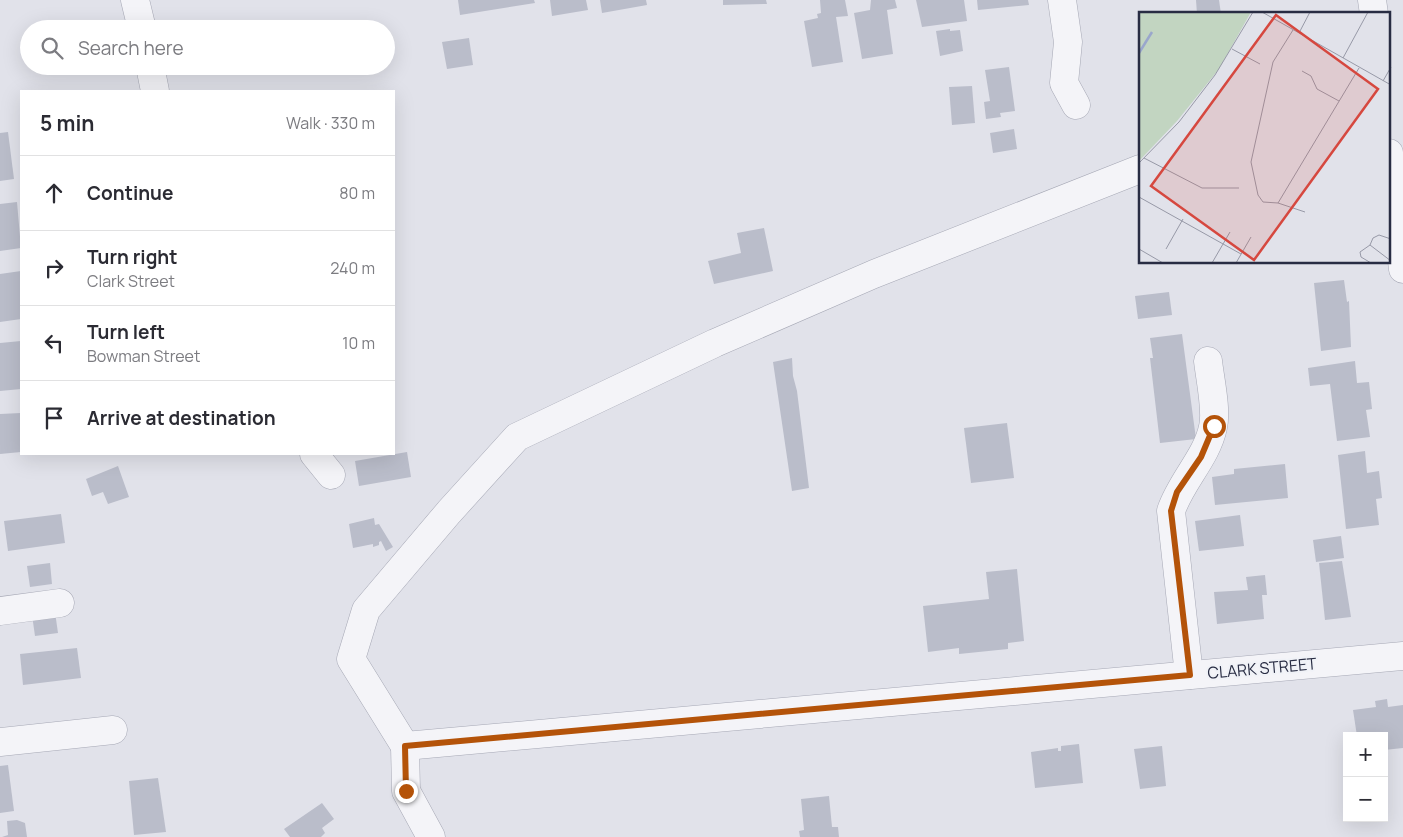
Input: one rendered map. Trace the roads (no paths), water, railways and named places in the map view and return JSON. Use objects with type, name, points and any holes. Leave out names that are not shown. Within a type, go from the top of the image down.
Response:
[{"type":"street","points":[[135,0],[140,20]]},
{"type":"street","points":[[1062,0],[1068,42],[1064,83],[1076,105]]},
{"type":"street","points":[[152,75],[155,90]]},
{"type":"street","points":[[1390,158],[1398,194],[1403,269]]},
{"type":"street","points":[[431,837],[406,791],[405,746],[351,659],[366,610],[449,512],[517,437],[715,343],[874,274],[1139,169]]},
{"type":"street","points":[[1190,675],[1171,511],[1177,492],[1201,457],[1214,426],[1208,361]]},
{"type":"street","points":[[315,455],[331,476]]},
{"type":"street","points":[[0,611],[60,603]]},
{"type":"street","name":"CLARK STREET","points":[[405,746],[1403,656]]},
{"type":"street","points":[[0,742],[113,730]]}]
